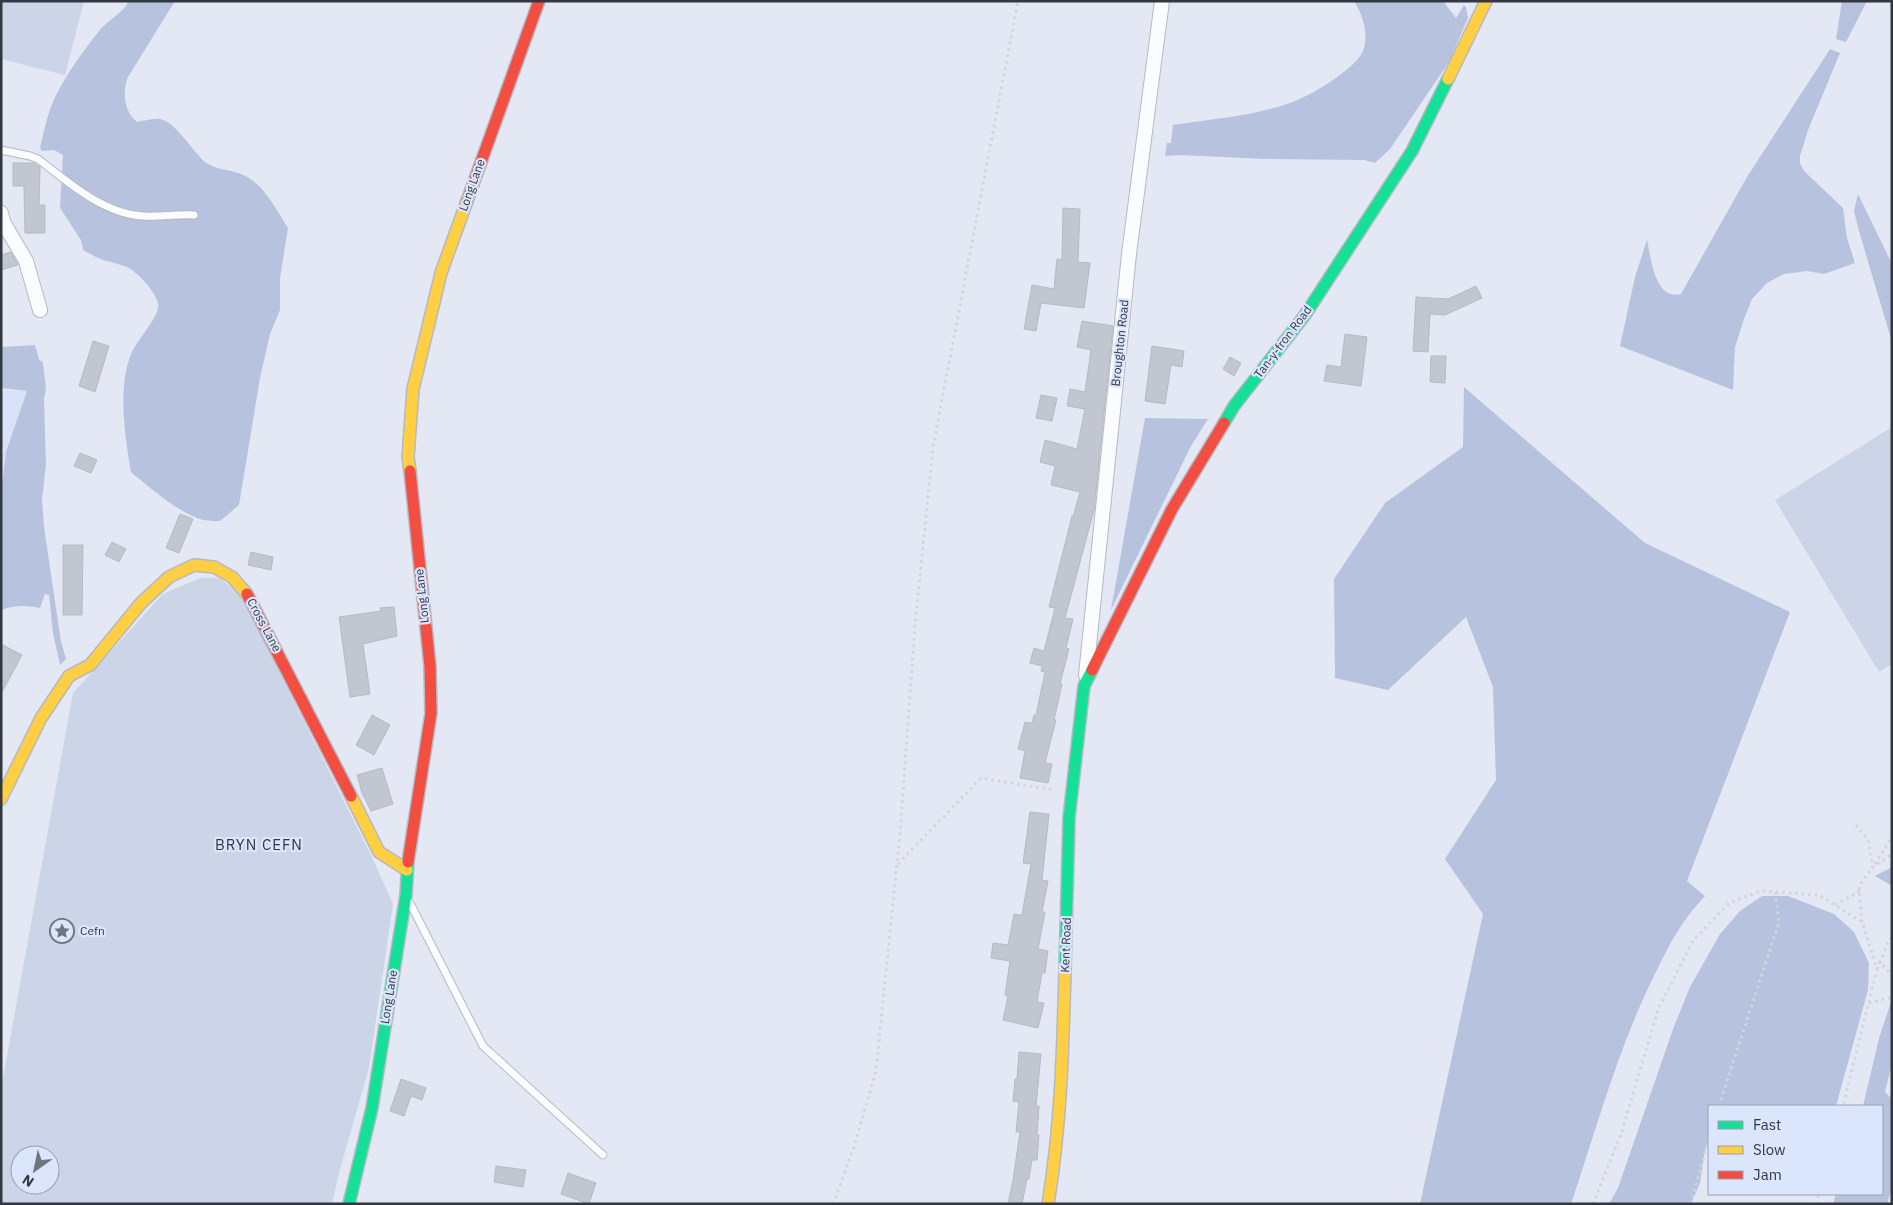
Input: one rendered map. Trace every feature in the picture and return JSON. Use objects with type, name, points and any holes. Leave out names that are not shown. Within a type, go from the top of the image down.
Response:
[{"type":"street","name":"Long Lane","points":[[349,1204],[372,1108],[406,895],[407,870],[431,713],[430,666],[408,457],[413,389],[441,273],[539,1]]},
{"type":"street","name":"Broughton Road","points":[[1084,686],[1129,254],[1162,1]]},
{"type":"street","name":"Tan-y-fron Road","points":[[1084,686],[1172,509],[1234,406],[1305,315],[1412,152],[1486,1]]},
{"type":"street","points":[[1,213],[3,222],[26,262],[40,310]]},
{"type":"street","name":"Cross Lane","points":[[1,799],[40,718],[69,676],[90,665],[141,603],[169,577],[194,565],[214,567],[232,577],[250,597],[379,852],[407,870]]},
{"type":"street","name":"Kent Road","points":[[1048,1204],[1055,1161],[1062,1077],[1069,818],[1084,686]]},
{"type":"lane","points":[[1,150],[38,159],[102,204],[122,212],[141,216],[194,215]]},
{"type":"lane","points":[[406,895],[483,1046],[604,1155]]},
{"type":"path","points":[[833,1204],[854,1147],[876,1071],[897,866],[915,626],[933,447],[1018,1]]},
{"type":"path","points":[[897,866],[981,778],[1072,793]]},
{"type":"path","points":[[1856,825],[1868,840],[1873,867]]},
{"type":"path","points":[[1877,969],[1862,922],[1859,886],[1892,837]]},
{"type":"path","points":[[1873,867],[1892,854]]},
{"type":"path","points":[[1593,1204],[1621,1134],[1659,1007],[1693,941],[1729,903],[1761,891],[1819,895],[1862,922]]},
{"type":"path","points":[[1835,905],[1860,891]]},
{"type":"path","points":[[1719,1105],[1779,922],[1775,892]]},
{"type":"path","points":[[1843,1105],[1877,969],[1889,940],[1892,938]]},
{"type":"path","points":[[1877,969],[1880,962],[1892,975]]},
{"type":"path","points":[[1869,1003],[1892,997]]},
{"type":"path","points":[[1691,1204],[1708,1142]]},
{"type":"shaded area","points":[[1,1],[84,1],[65,75],[1,59]]},
{"type":"shaded area","points":[[129,1],[175,1],[128,77],[125,101],[129,113],[137,122],[152,119],[166,121],[178,131],[205,162],[213,167],[236,172],[256,183],[268,197],[288,228],[280,278],[280,310],[270,334],[260,378],[239,505],[220,521],[204,520],[185,512],[166,500],[131,472],[124,411],[127,365],[132,352],[156,314],[158,303],[150,288],[129,268],[100,259],[83,250],[81,240],[60,208],[63,155],[54,150],[42,151],[40,148],[51,107],[66,78],[99,31],[123,10]]},
{"type":"shaded area","points":[[1354,1],[1443,1],[1456,18],[1464,5],[1468,18],[1449,62],[1390,149],[1375,163],[1364,160],[1165,156],[1167,143],[1171,143],[1173,125],[1247,114],[1290,103],[1319,89],[1350,67],[1362,53],[1365,40],[1363,19]]},
{"type":"shaded area","points":[[1842,1],[1867,1],[1846,42],[1836,39]]},
{"type":"shaded area","points":[[1830,49],[1840,53],[1808,130],[1800,156],[1800,163],[1804,171],[1843,208],[1847,238],[1855,263],[1824,274],[1807,271],[1784,274],[1767,283],[1752,299],[1735,347],[1733,390],[1620,346],[1635,277],[1647,240],[1653,267],[1660,285],[1665,291],[1672,294],[1681,294],[1747,177]]},
{"type":"shaded area","points":[[1858,194],[1892,264],[1892,342],[1854,211]]},
{"type":"shaded area","points":[[35,345],[39,359],[43,363],[46,389],[44,399],[46,464],[42,500],[44,527],[61,642],[66,659],[60,665],[53,633],[49,595],[45,594],[40,608],[21,606],[1,610],[1,495],[6,452],[27,391],[1,388],[1,347]]},
{"type":"shaded area","points":[[1464,387],[1645,543],[1790,612],[1687,881],[1705,896],[1676,934],[1641,1003],[1619,1059],[1571,1204],[1420,1204],[1483,914],[1445,859],[1496,780],[1493,687],[1466,617],[1388,690],[1335,678],[1334,579],[1385,503],[1463,447]]},
{"type":"shaded area","points":[[1,390],[27,391],[6,452],[1,495]]},
{"type":"shaded area","points":[[1145,418],[1208,419],[1191,446],[1111,610]]},
{"type":"shaded area","points":[[1892,427],[1892,664],[1879,672],[1775,500]]},
{"type":"shaded area","points":[[200,578],[220,578],[241,596],[372,857],[393,904],[369,1068],[332,1204],[1,1204],[1,1089],[73,693],[163,594]]},
{"type":"shaded area","points":[[1892,867],[1892,886],[1875,876]]},
{"type":"shaded area","points":[[1762,896],[1788,896],[1834,914],[1854,932],[1869,963],[1868,990],[1836,1105],[1708,1105],[1708,1141],[1700,1183],[1691,1204],[1609,1204],[1618,1188],[1673,1029],[1690,987],[1720,934],[1740,911]]},
{"type":"shaded area","points":[[1892,999],[1892,1064],[1885,1092],[1892,1099],[1892,1188],[1887,1204],[1833,1204],[1836,1195],[1883,1195],[1883,1105],[1863,1105],[1879,1038]]},
{"type":"building","points":[[13,163],[34,163],[40,167],[39,205],[45,205],[45,233],[25,233],[24,186],[13,186]]},
{"type":"building","points":[[1063,208],[1080,209],[1078,262],[1090,263],[1084,308],[1041,303],[1036,331],[1024,329],[1032,285],[1054,289],[1057,259],[1062,260]]},
{"type":"building","points":[[11,252],[18,265],[1,270],[1,255]]},
{"type":"building","points":[[1476,286],[1482,298],[1445,315],[1430,314],[1428,352],[1413,351],[1416,297],[1448,299]]},
{"type":"building","points":[[1082,321],[1113,326],[1094,510],[1065,618],[1073,619],[1066,648],[1069,649],[1060,684],[1062,684],[1054,720],[1056,720],[1045,763],[1052,764],[1048,783],[1020,778],[1025,751],[1018,749],[1025,722],[1032,723],[1034,715],[1036,715],[1045,672],[1041,671],[1042,666],[1030,663],[1034,648],[1044,651],[1055,608],[1049,607],[1080,492],[1051,485],[1055,466],[1040,462],[1045,440],[1077,449],[1085,409],[1067,406],[1070,389],[1085,392],[1091,350],[1077,347]]},
{"type":"building","points":[[1345,334],[1367,337],[1361,386],[1324,381],[1327,365],[1341,367]]},
{"type":"building","points":[[93,341],[109,346],[95,392],[79,386]]},
{"type":"building","points":[[1152,346],[1184,351],[1182,367],[1171,365],[1165,404],[1145,401]]},
{"type":"building","points":[[1431,356],[1446,356],[1445,383],[1430,382]]},
{"type":"building","points":[[1230,357],[1241,363],[1234,376],[1223,369]]},
{"type":"building","points":[[1041,395],[1057,398],[1052,421],[1036,418]]},
{"type":"building","points":[[80,453],[97,460],[91,473],[74,466]]},
{"type":"building","points":[[180,514],[193,519],[179,553],[166,548]]},
{"type":"building","points":[[112,542],[126,549],[119,562],[105,555]]},
{"type":"building","points":[[63,545],[83,545],[82,615],[63,615]]},
{"type":"building","points":[[251,552],[273,557],[271,570],[248,565]]},
{"type":"building","points":[[394,607],[397,636],[363,644],[370,694],[350,697],[339,617],[381,611],[380,608]]},
{"type":"building","points":[[1,644],[22,655],[1,694]]},
{"type":"building","points":[[372,715],[390,725],[374,755],[356,745]]},
{"type":"building","points":[[382,768],[393,804],[371,811],[362,793],[357,775]]},
{"type":"building","points":[[1030,812],[1049,814],[1042,880],[1048,881],[1042,912],[1045,912],[1038,949],[1048,951],[1045,973],[1042,973],[1037,1002],[1044,1003],[1038,1028],[1003,1020],[1008,996],[1005,995],[1010,961],[991,958],[993,943],[1008,945],[1014,914],[1022,915],[1031,864],[1023,863]]},
{"type":"building","points":[[1019,1052],[1041,1054],[1036,1106],[1039,1106],[1037,1135],[1039,1135],[1037,1160],[1032,1160],[1022,1204],[1008,1204],[1020,1132],[1016,1132],[1019,1102],[1013,1101]]},
{"type":"building","points":[[401,1079],[426,1088],[422,1100],[411,1096],[404,1116],[390,1111]]},
{"type":"building","points":[[496,1166],[526,1170],[523,1187],[494,1182]]},
{"type":"building","points":[[568,1173],[596,1183],[589,1204],[561,1194]]},
{"type":"traffic: fast","points":[[1224,423],[1234,406],[1305,315],[1412,151],[1448,79]]},
{"type":"traffic: fast","points":[[1065,969],[1069,818],[1084,686],[1092,670]]},
{"type":"traffic: fast","points":[[349,1204],[372,1108],[406,895],[408,862]]},
{"type":"traffic: slow","points":[[1448,79],[1486,1]]},
{"type":"traffic: slow","points":[[410,471],[408,457],[413,389],[441,273],[467,201]]},
{"type":"traffic: slow","points":[[1,799],[41,718],[69,676],[90,665],[141,603],[169,577],[194,565],[214,567],[232,577],[247,594]]},
{"type":"traffic: slow","points":[[351,796],[379,852],[407,870]]},
{"type":"traffic: slow","points":[[1048,1204],[1059,1116],[1065,969]]},
{"type":"traffic: jam","points":[[467,201],[539,1]]},
{"type":"traffic: jam","points":[[1092,670],[1172,509],[1224,423]]},
{"type":"traffic: jam","points":[[408,862],[431,713],[430,666],[410,471]]},
{"type":"traffic: jam","points":[[247,594],[351,796]]},
{"type":"place","name":"Cefn","points":[[62,931]]},
{"type":"district","name":"BRYN CEFN","points":[[259,845]]}]
